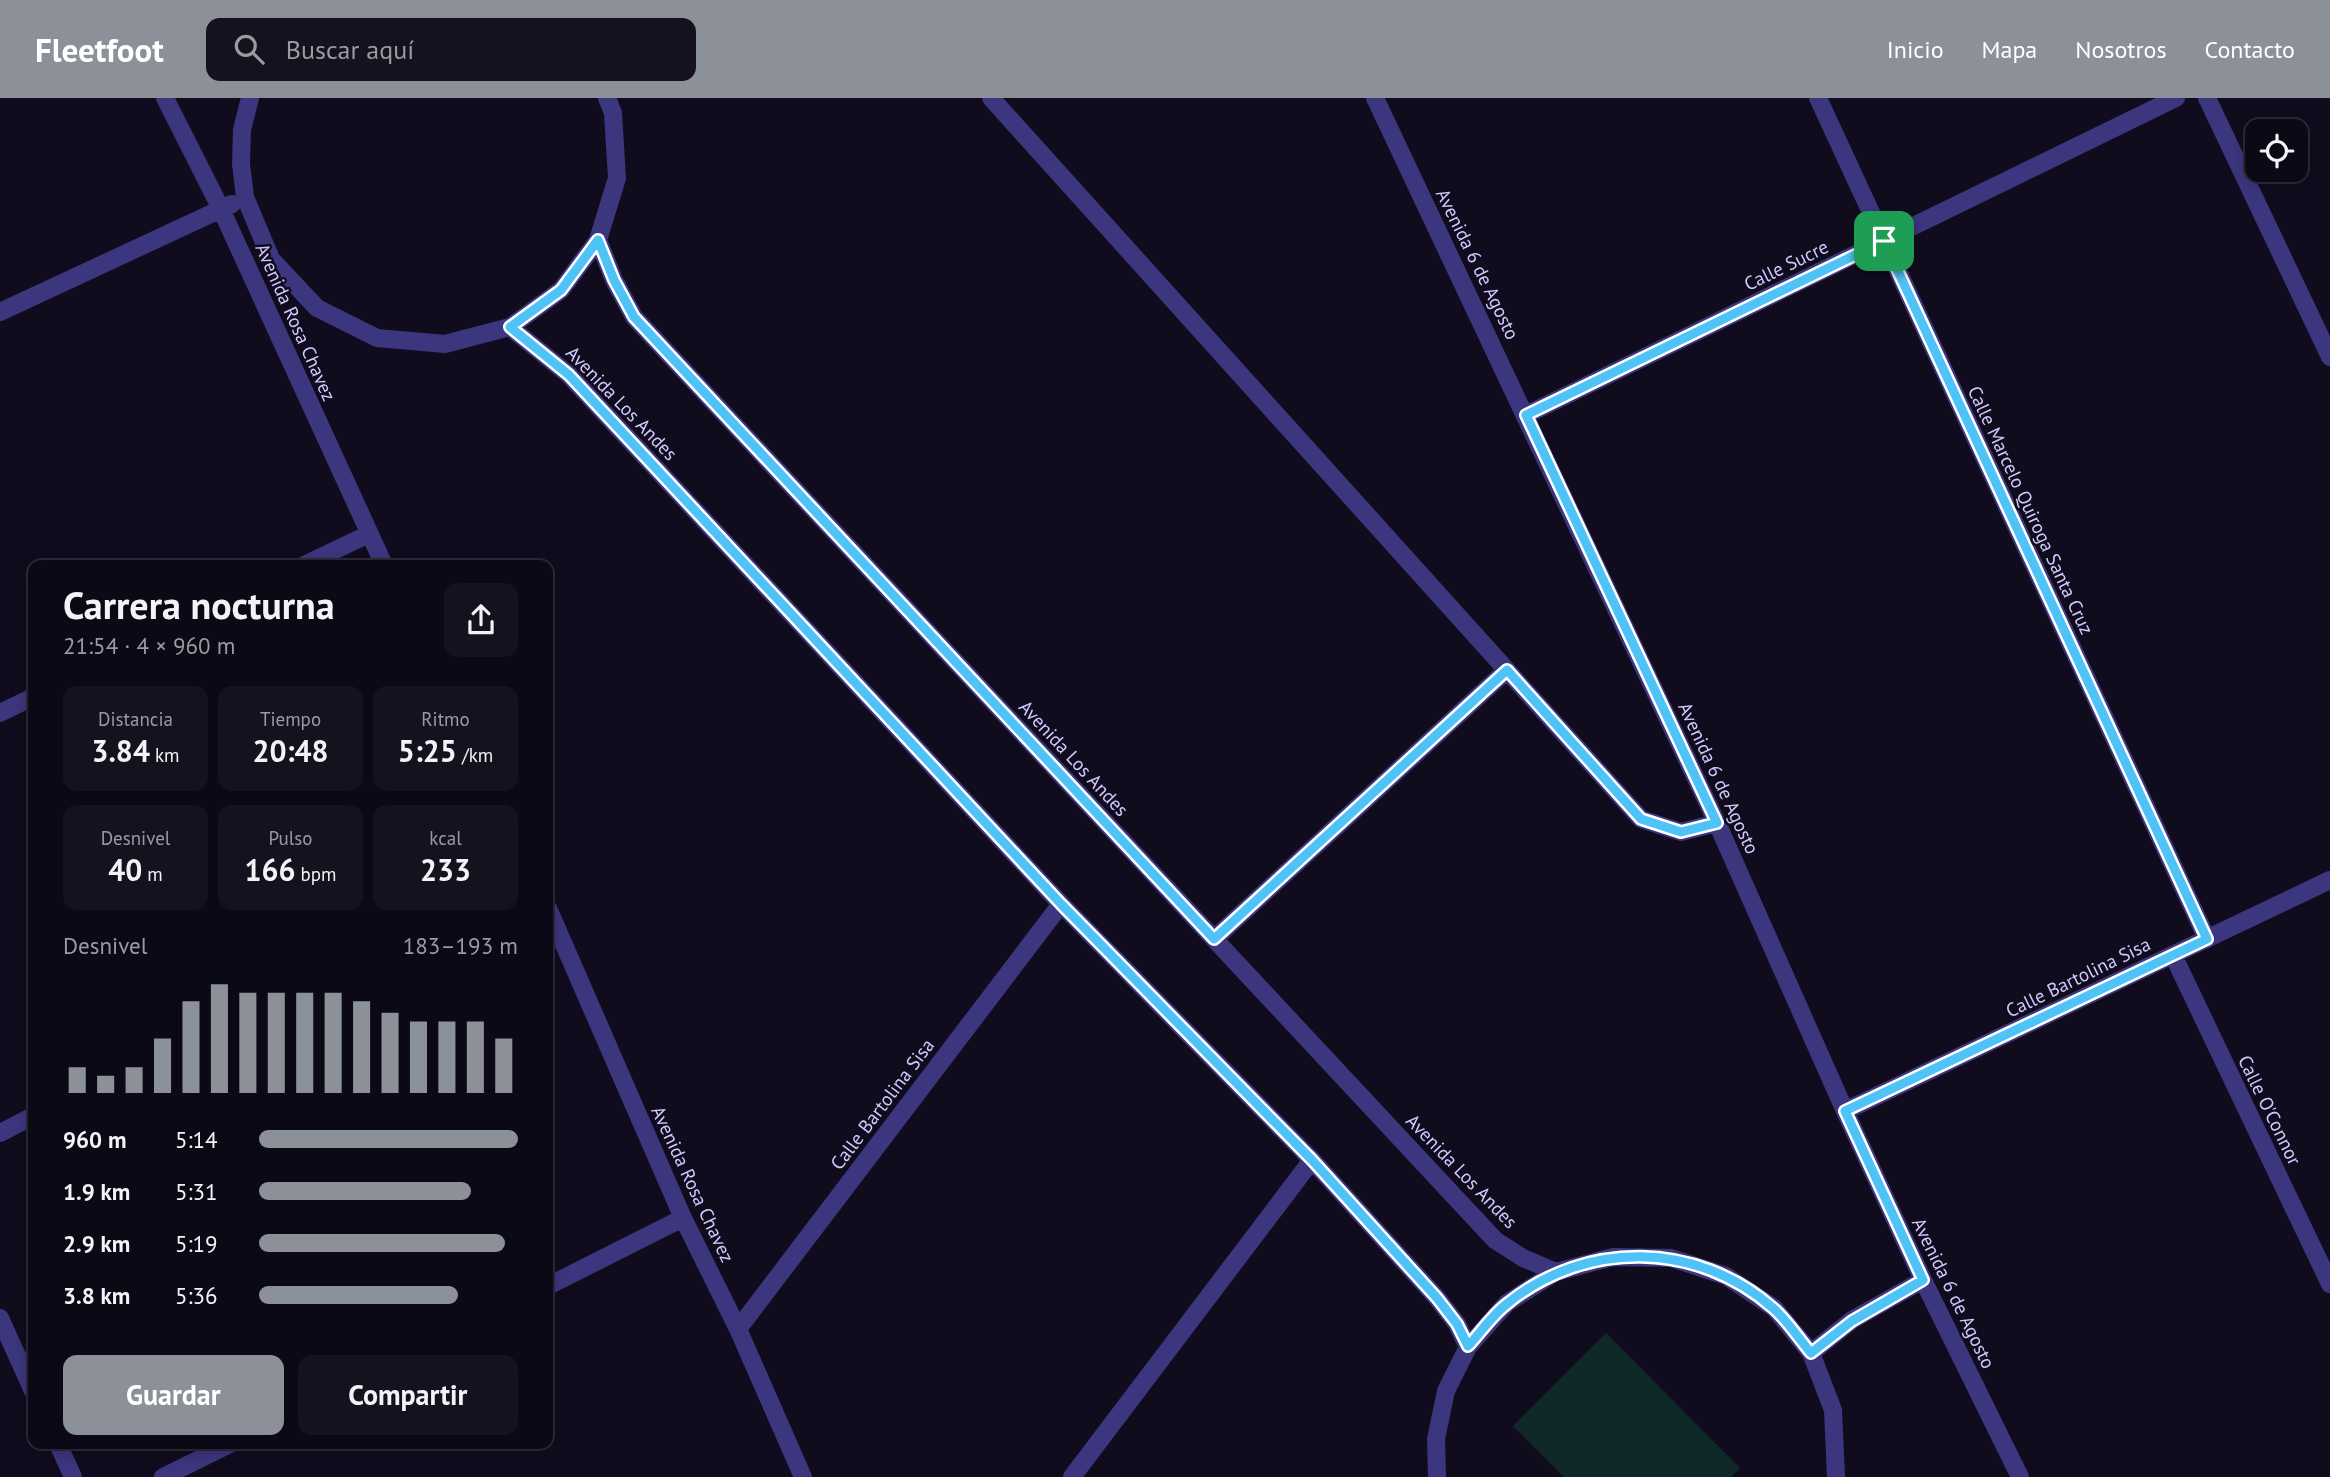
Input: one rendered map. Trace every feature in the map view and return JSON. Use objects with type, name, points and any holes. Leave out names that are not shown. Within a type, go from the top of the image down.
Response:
[{"type":"street","name":"Avenida Rosa Chavez","points":[[165,98],[221,209],[382,560]]},
{"type":"street","points":[[250,98],[242,130],[241,164],[245,197],[271,259],[317,308],[377,338],[445,344],[510,327],[561,290],[598,240],[617,177],[614,103]]},
{"type":"street","points":[[991,98],[1641,819],[1681,832],[1717,823]]},
{"type":"street","name":"Avenida 6 de Agosto","points":[[1375,98],[1717,823],[1923,1280],[2020,1477]]},
{"type":"street","name":"Calle Marcelo Quiroga Santa Cruz","points":[[1818,98],[2207,939]]},
{"type":"street","name":"Calle Sucre","points":[[1526,415],[2176,98]]},
{"type":"street","points":[[2207,98],[2330,356]]},
{"type":"street","points":[[0,312],[245,197]]},
{"type":"street","name":"Avenida Los Andes","points":[[598,240],[614,280],[634,317],[1495,1240],[1523,1258],[1556,1272]]},
{"type":"street","name":"Avenida Los Andes","points":[[510,327],[569,375],[1061,904],[1312,1160],[1437,1298],[1457,1324],[1468,1346]]},
{"type":"street","points":[[314,560],[369,534]]},
{"type":"street","points":[[1214,939],[1507,670]]},
{"type":"street","points":[[0,713],[28,699]]},
{"type":"street","name":"Calle Bartolina Sisa","points":[[1845,1111],[2330,880]]},
{"type":"street","name":"Calle Bartolina Sisa","points":[[738,1329],[1061,904]]},
{"type":"street","name":"Avenida Rosa Chavez","points":[[553,919],[683,1218],[738,1329],[803,1477]]},
{"type":"street","name":"Calle O'Connor","points":[[2173,955],[2330,1284]]},
{"type":"street","points":[[0,1133],[28,1119]]},
{"type":"street","points":[[1072,1477],[1312,1160]]},
{"type":"street","points":[[553,1283],[683,1218]]},
{"type":"street","points":[[1437,1477],[1436,1439],[1446,1391],[1468,1346],[1507,1303],[1556,1272],[1613,1256],[1671,1258],[1726,1276],[1774,1308],[1811,1353],[1833,1410],[1836,1477]]},
{"type":"street","points":[[1811,1353],[1852,1321],[1923,1280]]},
{"type":"street","points":[[0,1318],[28,1380]]},
{"type":"street","points":[[60,1449],[73,1477]]},
{"type":"street","points":[[163,1477],[220,1449]]},
{"type":"green space","points":[[1606,1333],[1740,1468],[1731,1477],[1564,1477],[1513,1426]]},
{"type":"route","points":[[598,240],[614,280],[634,317],[1214,939],[1507,670],[1641,819],[1681,832],[1717,823],[1526,415],[1884,241],[2207,939],[1845,1111],[1923,1280],[1852,1321],[1811,1353],[1774,1308],[1726,1276],[1671,1258],[1613,1256],[1556,1272],[1507,1303],[1468,1346],[1457,1324],[1437,1298],[1312,1160],[1061,904],[569,375],[510,327],[561,290],[598,240]]}]
